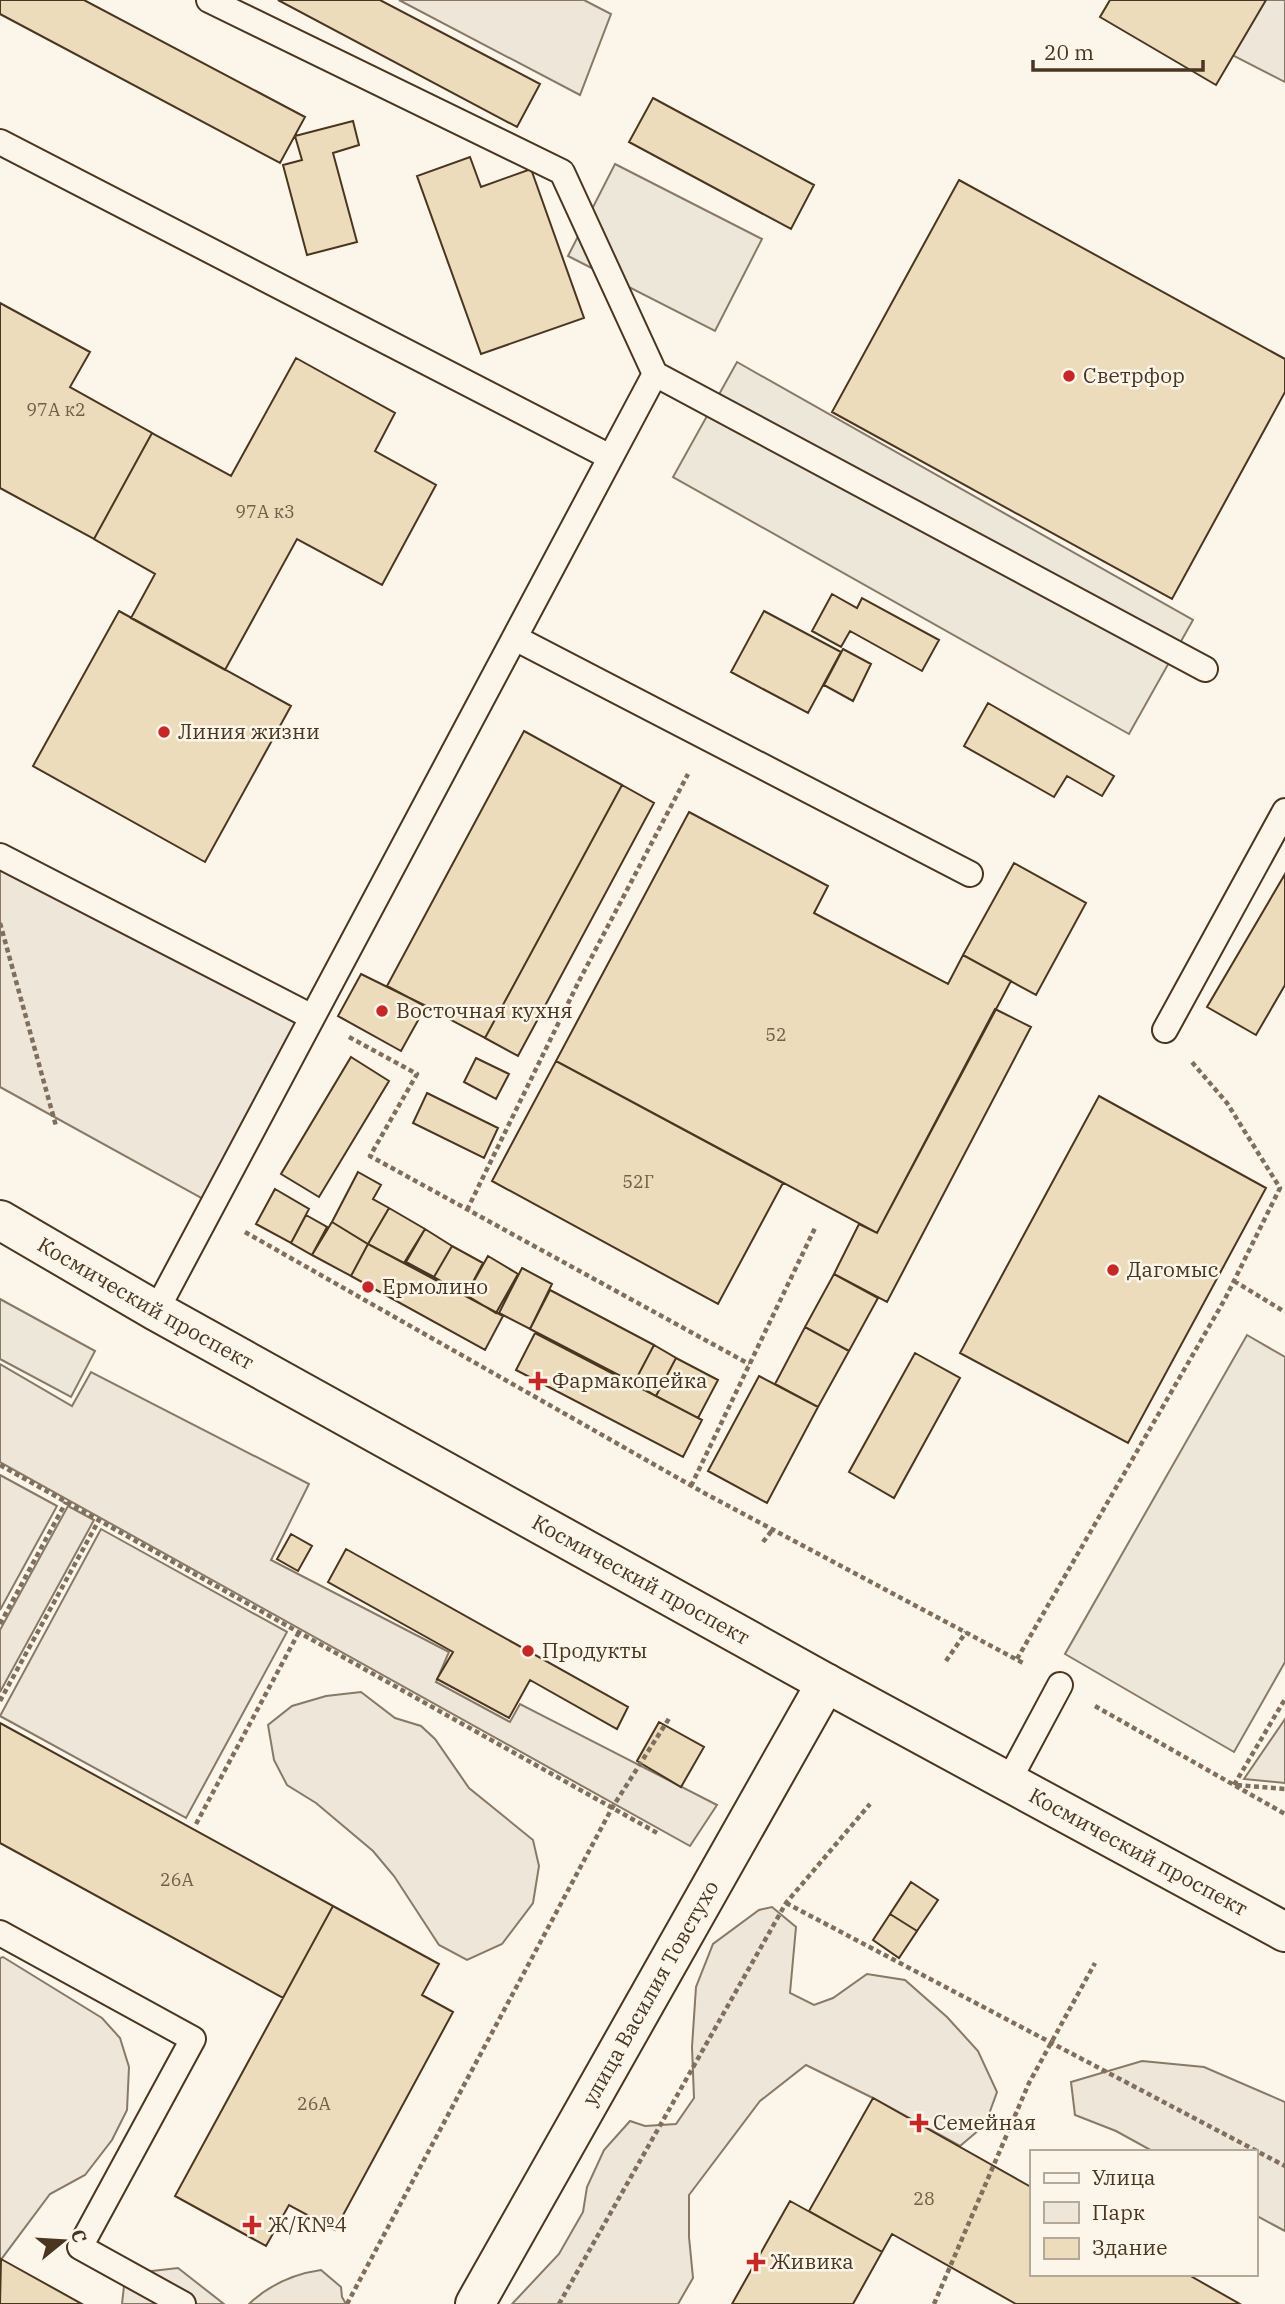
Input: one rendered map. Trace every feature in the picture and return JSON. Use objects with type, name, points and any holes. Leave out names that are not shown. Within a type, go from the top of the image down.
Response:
[{"type":"main road","name":"Космический проспект","points":[[0,1220],[156,1311],[825,1683],[1285,1932]]},
{"type":"main road","name":"улица Василия Товстухо","points":[[475,2304],[825,1683]]},
{"type":"lane","points":[[209,0],[562,172],[655,374],[1205,669]]},
{"type":"lane","points":[[0,142],[610,457]]},
{"type":"lane","points":[[156,1311],[655,374]]},
{"type":"lane","points":[[514,638],[970,874]]},
{"type":"lane","points":[[1166,1030],[1285,810]]},
{"type":"lane","points":[[0,856],[312,1017]]},
{"type":"lane","points":[[1008,1782],[1060,1685]]},
{"type":"lane","points":[[0,1933],[193,2039],[80,2247],[183,2304]]},
{"type":"path","points":[[467,1210],[579,981],[707,738]]},
{"type":"path","points":[[0,923],[56,1126]]},
{"type":"path","points":[[312,1017],[417,1074],[369,1157],[749,1364]]},
{"type":"path","points":[[208,1211],[691,1486],[1017,1659],[1234,1281],[1280,1188],[1227,1103],[1166,1030]]},
{"type":"path","points":[[691,1486],[815,1228]]},
{"type":"path","points":[[1234,1281],[1285,1311]]},
{"type":"path","points":[[0,1465],[659,1834]]},
{"type":"path","points":[[0,1624],[66,1503]]},
{"type":"path","points":[[0,1701],[99,1520]]},
{"type":"path","points":[[763,1542],[772,1529]]},
{"type":"path","points":[[196,1824],[299,1632]]},
{"type":"path","points":[[946,1661],[966,1632]]},
{"type":"path","points":[[1060,1685],[1285,1814]]},
{"type":"path","points":[[1234,1785],[1285,1699]]},
{"type":"path","points":[[347,2304],[612,1808],[670,1717]]},
{"type":"path","points":[[1234,1785],[1285,1789]]},
{"type":"path","points":[[559,2304],[786,1903],[870,1804]]},
{"type":"path","points":[[786,1903],[1255,2150]]},
{"type":"path","points":[[934,2304],[1029,2083],[1095,1963]]},
{"type":"path","points":[[1257,2151],[1285,2166]]},
{"type":"green space","points":[[399,0],[584,0],[611,14],[580,95]]},
{"type":"green space","points":[[1125,0],[1285,0],[1285,82]]},
{"type":"green space","points":[[0,864],[302,1020],[203,1199],[0,1087]]},
{"type":"green space","points":[[0,1364],[72,1406],[91,1372],[309,1484],[271,1560],[449,1652],[436,1682],[510,1722],[520,1704],[717,1805],[690,1846],[0,1462]]},
{"type":"green space","points":[[0,1475],[57,1506],[0,1610]]},
{"type":"green space","points":[[68,1506],[94,1520],[0,1692],[0,1630]]},
{"type":"green space","points":[[101,1529],[287,1632],[186,1818],[0,1716]]},
{"type":"green space","points":[[361,1692],[395,1718],[421,1726],[435,1739],[469,1788],[533,1840],[539,1866],[533,1903],[502,1944],[467,1960],[439,1945],[394,1876],[373,1851],[316,1803],[287,1785],[274,1760],[268,1725],[292,1706],[326,1696]]},
{"type":"green space","points":[[1285,1719],[1285,1783],[1244,1779]]},
{"type":"green space","points":[[772,1907],[796,1927],[790,1993],[814,2005],[833,1998],[867,1974],[905,1980],[947,2017],[978,2051],[997,2092],[985,2125],[960,2146],[806,2065],[760,2101],[689,2195],[693,2278],[678,2304],[512,2304],[559,2254],[583,2212],[587,2187],[604,2150],[630,2121],[645,2126],[676,2124],[694,2098],[692,2047],[696,1987],[713,1944],[759,1910]]},
{"type":"green space","points":[[3,1957],[102,2018],[120,2038],[129,2067],[127,2110],[112,2140],[85,2175],[50,2194],[0,2261],[0,1958]]},
{"type":"green space","points":[[1142,2061],[1204,2067],[1285,2102],[1285,2231],[1257,2216],[1257,2150],[1150,2150],[1116,2131],[1075,2115],[1071,2082]]},
{"type":"green space","points":[[178,2268],[224,2304],[122,2304],[124,2286],[143,2272]]},
{"type":"green space","points":[[321,2270],[341,2287],[346,2304],[249,2304],[282,2281]]},
{"type":"shaded area","points":[[615,164],[762,239],[715,331],[568,256]]},
{"type":"shaded area","points":[[737,362],[1193,620],[1129,734],[673,477]]},
{"type":"shaded area","points":[[0,1299],[95,1351],[71,1397],[0,1359]]},
{"type":"shaded area","points":[[1247,1335],[1285,1357],[1285,1662],[1234,1752],[1065,1654]]},
{"type":"building","points":[[0,0],[84,0],[305,117],[280,163],[0,14]]},
{"type":"building","points":[[278,0],[380,0],[540,84],[517,127]]},
{"type":"building","points":[[1110,0],[1266,0],[1216,85],[1100,17]]},
{"type":"building","points":[[653,98],[814,185],[791,229],[629,142]]},
{"type":"building","points":[[353,121],[359,145],[333,153],[357,242],[307,255],[283,165],[302,160],[295,136]]},
{"type":"building","points":[[470,157],[481,187],[531,169],[584,318],[481,354],[417,176]]},
{"type":"building","name":"Светрфор","points":[[959,180],[1285,359],[1285,392],[1172,599],[832,412]]},
{"type":"building","points":[[0,303],[90,352],[70,387],[152,433],[94,539],[0,488]]},
{"type":"building","points":[[296,358],[395,413],[375,451],[436,485],[382,585],[297,539],[225,670],[131,618],[155,574],[94,539],[152,433],[231,476]]},
{"type":"building","points":[[832,594],[857,608],[862,598],[939,640],[922,671],[850,631],[841,647],[812,631]]},
{"type":"building","points":[[119,611],[291,706],[205,862],[33,766]]},
{"type":"building","points":[[764,611],[841,652],[808,713],[731,672]]},
{"type":"building","points":[[843,649],[871,664],[853,701],[824,685]]},
{"type":"building","points":[[988,703],[1114,776],[1102,796],[1067,776],[1054,797],[964,746]]},
{"type":"building","points":[[524,731],[622,785],[485,1038],[387,986]]},
{"type":"building","points":[[622,785],[654,803],[518,1056],[485,1038]]},
{"type":"building","points":[[689,812],[828,886],[814,913],[948,984],[963,955],[1011,981],[877,1233],[556,1061]]},
{"type":"building","points":[[1014,863],[1086,903],[1036,995],[963,955]]},
{"type":"building","points":[[1285,874],[1285,985],[1256,1035],[1207,1007]]},
{"type":"building","name":"Восточная кухня","points":[[361,974],[426,1006],[401,1051],[338,1016]]},
{"type":"building","points":[[995,1009],[1031,1027],[887,1302],[834,1274],[859,1224],[877,1233]]},
{"type":"building","points":[[351,1057],[389,1081],[319,1197],[281,1174]]},
{"type":"building","points":[[476,1058],[509,1074],[496,1099],[464,1082]]},
{"type":"building","points":[[556,1061],[783,1183],[718,1304],[492,1181]]},
{"type":"building","points":[[427,1093],[498,1128],[484,1158],[413,1123]]},
{"type":"building","name":"Дагомыс","points":[[1099,1096],[1266,1188],[1128,1443],[960,1353]]},
{"type":"building","points":[[358,1172],[381,1185],[373,1199],[389,1208],[368,1244],[332,1222]]},
{"type":"building","points":[[275,1189],[309,1209],[291,1243],[256,1224]]},
{"type":"building","points":[[389,1208],[425,1229],[404,1263],[368,1244]]},
{"type":"building","points":[[306,1215],[327,1227],[312,1255],[291,1243]]},
{"type":"building","points":[[332,1222],[368,1244],[351,1276],[312,1255]]},
{"type":"building","points":[[425,1229],[452,1246],[434,1277],[406,1262]]},
{"type":"building","points":[[368,1244],[503,1316],[485,1350],[351,1276]]},
{"type":"building","points":[[452,1246],[483,1263],[466,1295],[434,1277]]},
{"type":"building","points":[[488,1256],[518,1274],[496,1313],[466,1295]]},
{"type":"building","points":[[522,1268],[552,1284],[530,1329],[499,1313]]},
{"type":"building","points":[[834,1274],[878,1298],[849,1351],[805,1327]]},
{"type":"building","points":[[550,1290],[654,1345],[634,1383],[530,1329]]},
{"type":"building","points":[[805,1327],[849,1351],[818,1407],[775,1384]]},
{"type":"building","points":[[535,1333],[702,1420],[683,1457],[516,1370]]},
{"type":"building","points":[[654,1345],[676,1358],[656,1396],[634,1383]]},
{"type":"building","points":[[915,1353],[960,1378],[894,1498],[849,1472]]},
{"type":"building","points":[[676,1358],[718,1380],[698,1418],[656,1396]]},
{"type":"building","points":[[759,1376],[818,1407],[767,1503],[708,1471]]},
{"type":"building","points":[[291,1534],[312,1546],[298,1571],[277,1559]]},
{"type":"building","points":[[346,1549],[628,1707],[617,1729],[530,1680],[509,1718],[437,1679],[453,1652],[328,1582]]},
{"type":"building","points":[[659,1722],[704,1747],[681,1787],[637,1761]]},
{"type":"building","points":[[0,1723],[333,1906],[283,1998],[0,1843]]},
{"type":"building","points":[[911,1882],[938,1900],[917,1931],[890,1914]]},
{"type":"building","points":[[333,1906],[439,1964],[422,1995],[453,2012],[335,2230],[289,2205],[266,2246],[175,2196]]},
{"type":"building","points":[[890,1914],[917,1931],[899,1958],[873,1940]]},
{"type":"building","points":[[873,2098],[1030,2186],[1030,2276],[1191,2276],[1240,2304],[1016,2304],[892,2234],[882,2252],[809,2211]]},
{"type":"building","points":[[790,2201],[882,2252],[853,2304],[732,2304]]},
{"type":"building","points":[[1,2259],[82,2304],[0,2304]]},
{"type":"place","name":"Светрфор","points":[[1069,376]]},
{"type":"place","name":"Линия жизни","points":[[164,732]]},
{"type":"place","name":"Восточная кухня","points":[[382,1011]]},
{"type":"place","name":"Дагомыс","points":[[1113,1270]]},
{"type":"place","name":"Ермолино","points":[[368,1287]]},
{"type":"place","name":"Фармакопейка","points":[[538,1381]]},
{"type":"place","name":"Продукты","points":[[528,1651]]},
{"type":"place","name":"Семейная","points":[[919,2123]]},
{"type":"place","name":"Ж/К№4","points":[[252,2225]]},
{"type":"place","name":"Живика","points":[[756,2262]]}]
